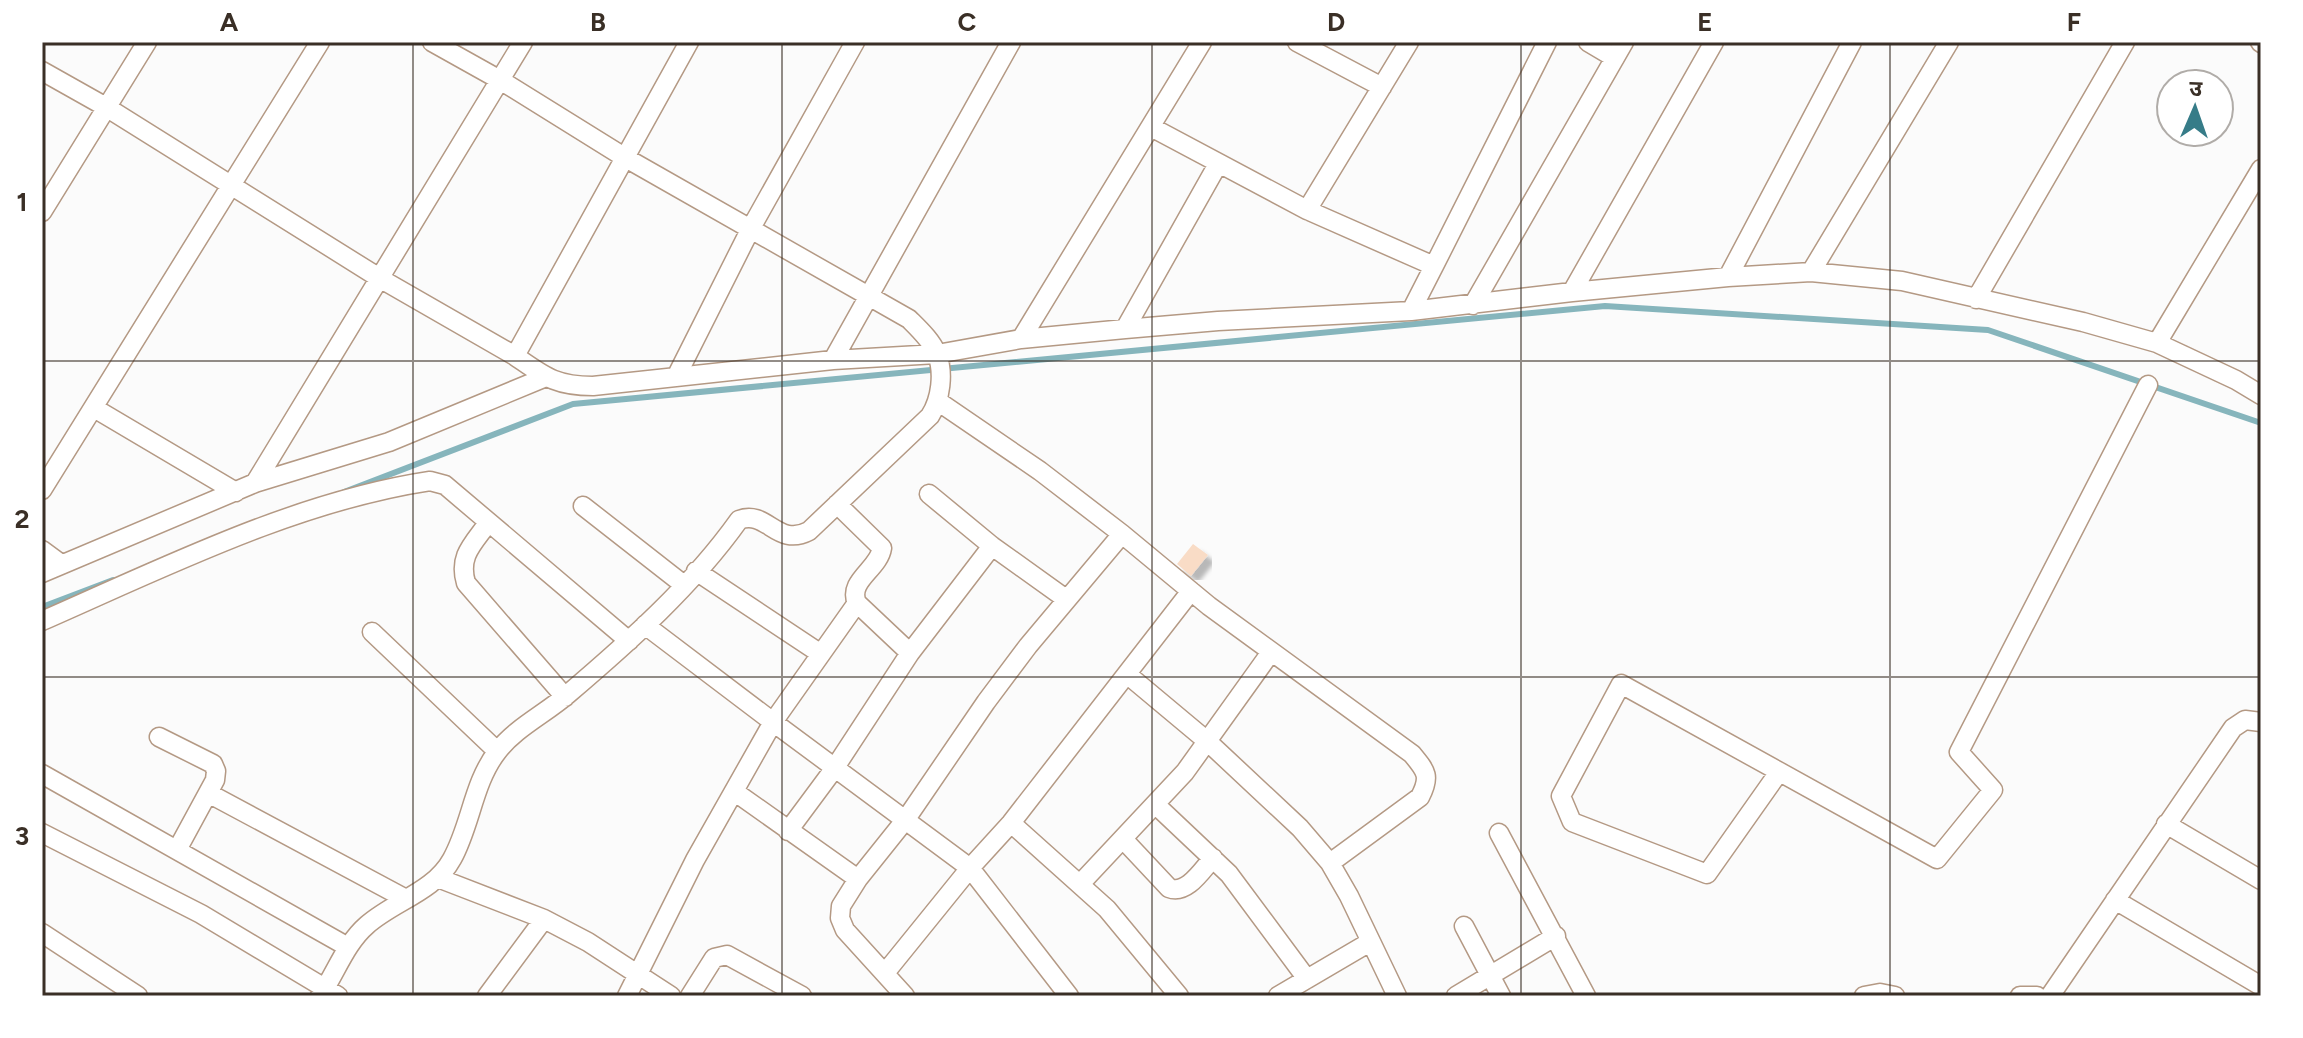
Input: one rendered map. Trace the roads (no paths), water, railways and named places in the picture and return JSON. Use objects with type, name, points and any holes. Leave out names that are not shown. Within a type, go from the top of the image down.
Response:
[{"type":"street","points":[[42,212],[147,42]]},
{"type":"street","points":[[42,490],[320,42]]},
{"type":"street","points":[[42,833],[201,914],[328,994],[348,947],[363,927],[384,910],[438,878],[453,859],[481,779],[497,751],[629,641],[690,578],[739,520],[748,517],[785,536],[798,537],[809,531],[930,416],[939,397],[938,360],[923,333],[909,319],[624,157],[432,42]]},
{"type":"street","points":[[255,483],[523,42]]},
{"type":"street","points":[[515,356],[689,42]]},
{"type":"street","points":[[676,377],[751,228],[855,42]]},
{"type":"street","points":[[833,360],[1011,42]]},
{"type":"street","points":[[1021,339],[1202,42]]},
{"type":"street","points":[[1297,42],[1382,87]]},
{"type":"street","points":[[1307,210],[1409,42]]},
{"type":"street","points":[[1411,311],[1547,42]]},
{"type":"street","points":[[1473,305],[1619,50],[1588,42]]},
{"type":"street","points":[[1572,292],[1714,42]]},
{"type":"street","points":[[1728,277],[1852,42]]},
{"type":"street","points":[[1811,272],[1949,42]]},
{"type":"street","points":[[1976,299],[2125,42]]},
{"type":"street","points":[[42,71],[106,107],[381,279],[546,377],[567,386],[833,360],[938,360],[1021,339],[1218,321],[1411,311],[1572,292],[1811,272],[1902,281],[2083,322],[2157,343],[2261,395]]},
{"type":"street","points":[[1151,127],[1307,210],[1434,266]]},
{"type":"street","points":[[1125,329],[1218,164]]},
{"type":"street","points":[[2157,343],[2261,169]]},
{"type":"street","points":[[42,573],[255,483],[389,442],[546,377]]},
{"type":"street","points":[[1779,772],[1707,874],[1572,822],[1561,796],[1621,684],[1937,859],[1993,790],[1959,752],[2148,385]]},
{"type":"street","points":[[939,397],[1040,471],[1271,652],[1412,754],[1424,769],[1427,783],[1420,797],[1330,863]]},
{"type":"street","points":[[94,408],[236,492]]},
{"type":"street","points":[[42,621],[187,558],[307,512],[430,481],[445,485],[629,641]]},
{"type":"street","points":[[929,494],[992,546],[1066,599]]},
{"type":"street","points":[[837,504],[882,548],[881,557],[855,587],[853,595],[857,603],[910,653]]},
{"type":"street","points":[[583,506],[690,578],[821,654]]},
{"type":"street","points":[[488,523],[466,554],[462,569],[466,583],[565,697]]},
{"type":"street","points":[[905,996],[845,930],[840,918],[841,906],[858,879],[906,819],[986,702],[1066,599],[1122,534]]},
{"type":"street","points":[[788,831],[834,769],[910,653],[992,546]]},
{"type":"street","points":[[42,550],[61,564]]},
{"type":"street","points":[[885,973],[970,868],[1011,823],[1191,591]]},
{"type":"street","points":[[627,996],[695,860],[773,722],[857,603]]},
{"type":"street","points":[[645,625],[970,868],[1069,996]]},
{"type":"street","points":[[372,632],[497,751]]},
{"type":"street","points":[[1080,884],[1156,805],[1271,652]]},
{"type":"street","points":[[1128,675],[1207,741],[1300,828],[1330,863],[1397,996]]},
{"type":"street","points":[[2050,996],[2233,728],[2245,720],[2261,722]]},
{"type":"street","points":[[159,737],[213,764],[216,771],[208,793],[177,850]]},
{"type":"street","points":[[42,774],[348,947]]},
{"type":"street","points":[[735,792],[858,879]]},
{"type":"street","points":[[208,793],[406,899]]},
{"type":"street","points":[[1156,805],[1213,858],[1253,904],[1307,979]]},
{"type":"street","points":[[1011,823],[1107,909],[1179,996]]},
{"type":"street","points":[[2166,824],[2261,880]]},
{"type":"street","points":[[1499,833],[1586,996]]},
{"type":"street","points":[[1123,839],[1175,891],[1184,888],[1213,858]]},
{"type":"street","points":[[438,878],[544,919],[588,942],[671,996]]},
{"type":"street","points":[[2115,900],[2261,986]]},
{"type":"street","points":[[487,996],[544,919]]},
{"type":"street","points":[[1464,926],[1501,996]]},
{"type":"street","points":[[42,933],[138,996]]},
{"type":"street","points":[[1456,996],[1556,936]]},
{"type":"street","points":[[1278,996],[1370,942]]},
{"type":"street","points":[[690,996],[714,958],[720,955],[727,955],[802,996]]},
{"type":"street","points":[[1864,996],[1880,993],[1895,996]]},
{"type":"street","points":[[2020,996],[2037,996]]},
{"type":"waterway","points":[[344,492],[573,404],[1605,306],[1988,330],[2261,423]]},
{"type":"waterway","points":[[42,607],[113,580]]}]
